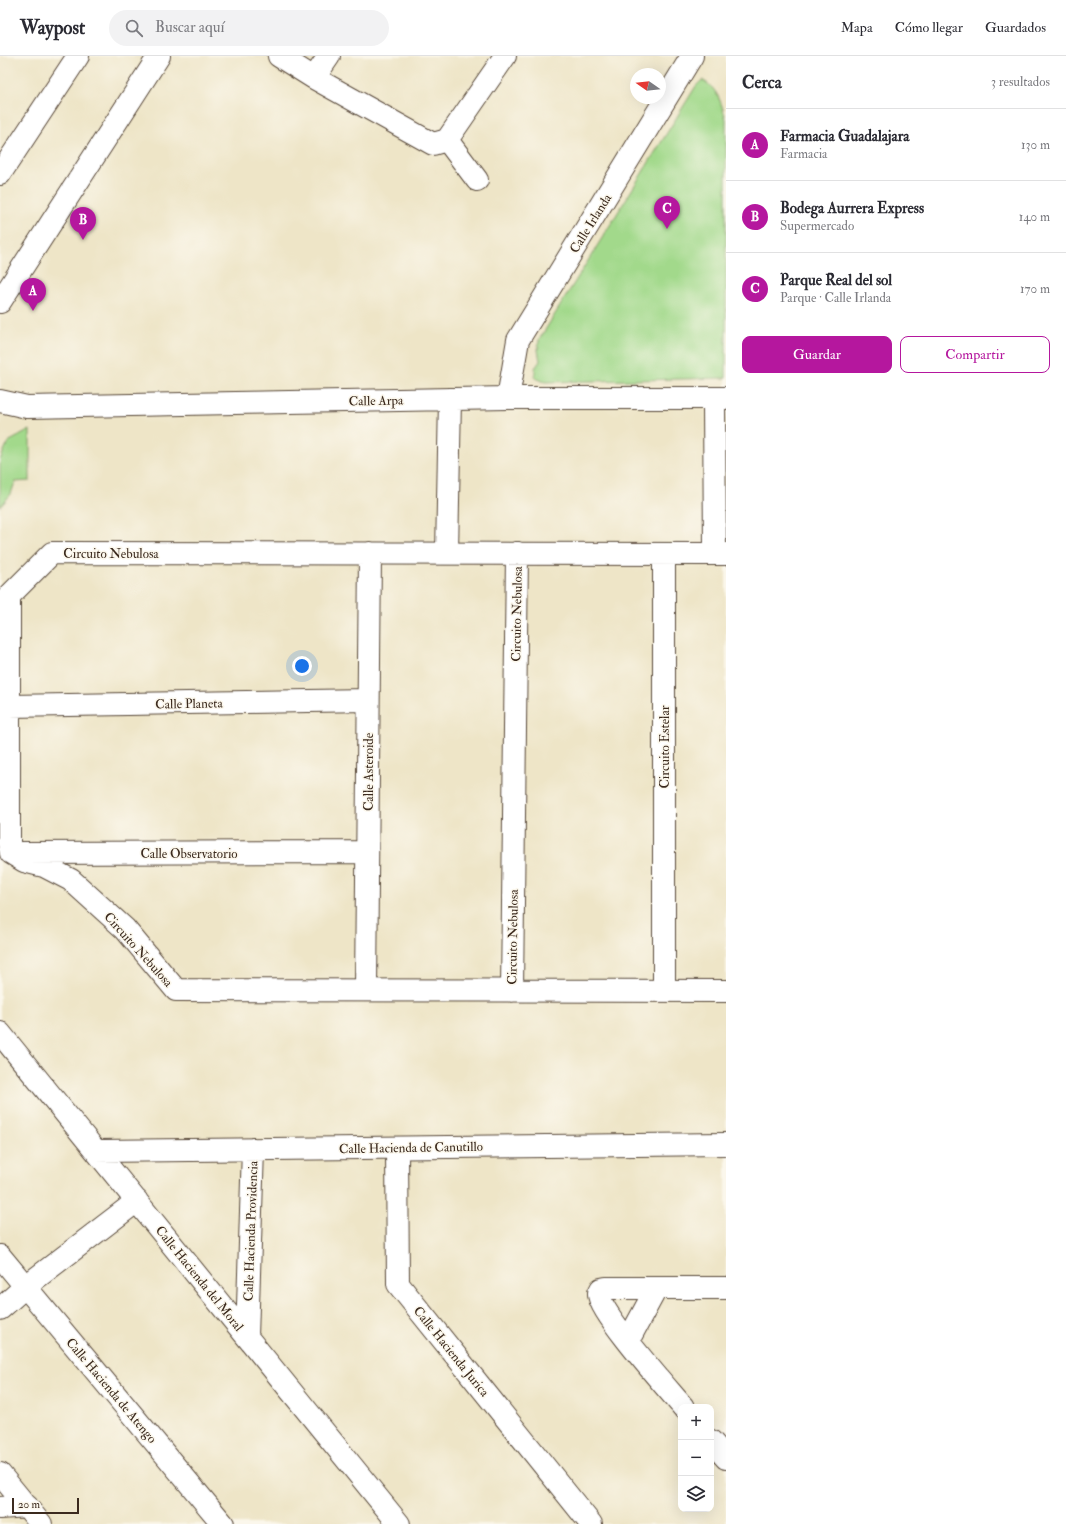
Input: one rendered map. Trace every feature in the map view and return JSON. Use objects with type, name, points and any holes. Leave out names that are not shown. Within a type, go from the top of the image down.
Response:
[{"type":"street","points":[[0,174],[78,56]]},
{"type":"street","points":[[0,302],[159,56]]},
{"type":"street","points":[[279,56],[314,78],[434,144],[447,140],[505,56]]},
{"type":"street","points":[[314,78],[330,56]]},
{"type":"street","name":"Calle Irlanda","points":[[508,398],[518,340],[692,56]]},
{"type":"street","points":[[447,140],[477,180]]},
{"type":"street","name":"Calle Arpa","points":[[0,401],[27,407],[508,398],[720,399]]},
{"type":"street","points":[[447,553],[450,399]]},
{"type":"street","points":[[664,554],[721,554],[720,399]]},
{"type":"street","name":"Calle Arpa","points":[[0,419],[27,407]]},
{"type":"street","name":"Circuito Nebulosa","points":[[517,553],[512,991],[176,990],[125,929],[71,880],[44,866],[24,861],[11,853],[9,844],[9,596],[52,553],[517,553],[664,554]]},
{"type":"street","name":"Calle Asteroide","points":[[366,990],[370,553]]},
{"type":"street","name":"Circuito Estelar","points":[[664,554],[664,991]]},
{"type":"street","name":"Calle Planeta","points":[[9,706],[368,700]]},
{"type":"street","name":"Calle Observatorio","points":[[11,853],[367,852]]},
{"type":"street","points":[[512,991],[726,991]]},
{"type":"street","name":"Calle Hacienda del Moral","points":[[0,1033],[399,1524]]},
{"type":"street","name":"Calle Hacienda de Canutillo","points":[[96,1151],[726,1144]]},
{"type":"street","name":"Calle Hacienda Jurica","points":[[397,1148],[398,1284],[591,1524]]},
{"type":"street","name":"Calle Hacienda Providencia","points":[[247,1337],[253,1149]]},
{"type":"street","points":[[0,1309],[26,1286],[137,1201]]},
{"type":"street","name":"Calle Hacienda de Atengo","points":[[0,1256],[223,1524]]},
{"type":"street","points":[[680,1404],[628,1341],[600,1302],[599,1293],[601,1290],[606,1288],[726,1288]]},
{"type":"street","points":[[628,1341],[656,1289]]},
{"type":"street","points":[[714,1444],[726,1458]]},
{"type":"street","points":[[0,1474],[41,1524]]},
{"type":"street","points":[[0,1508],[27,1506]]},
{"type":"green space","points":[[702,80],[712,87],[718,96],[726,119],[726,378],[545,382],[535,378],[535,368],[540,361],[538,350],[539,340],[696,86]]},
{"type":"green space","points":[[30,430],[30,481],[15,482],[11,494],[0,507],[0,460],[8,442]]},
{"type":"place","name":"Parque Real del sol","points":[[667,229]]},
{"type":"place","name":"Bodega Aurrera Express","points":[[83,240]]},
{"type":"place","name":"Farmacia Guadalajara","points":[[33,311]]}]
